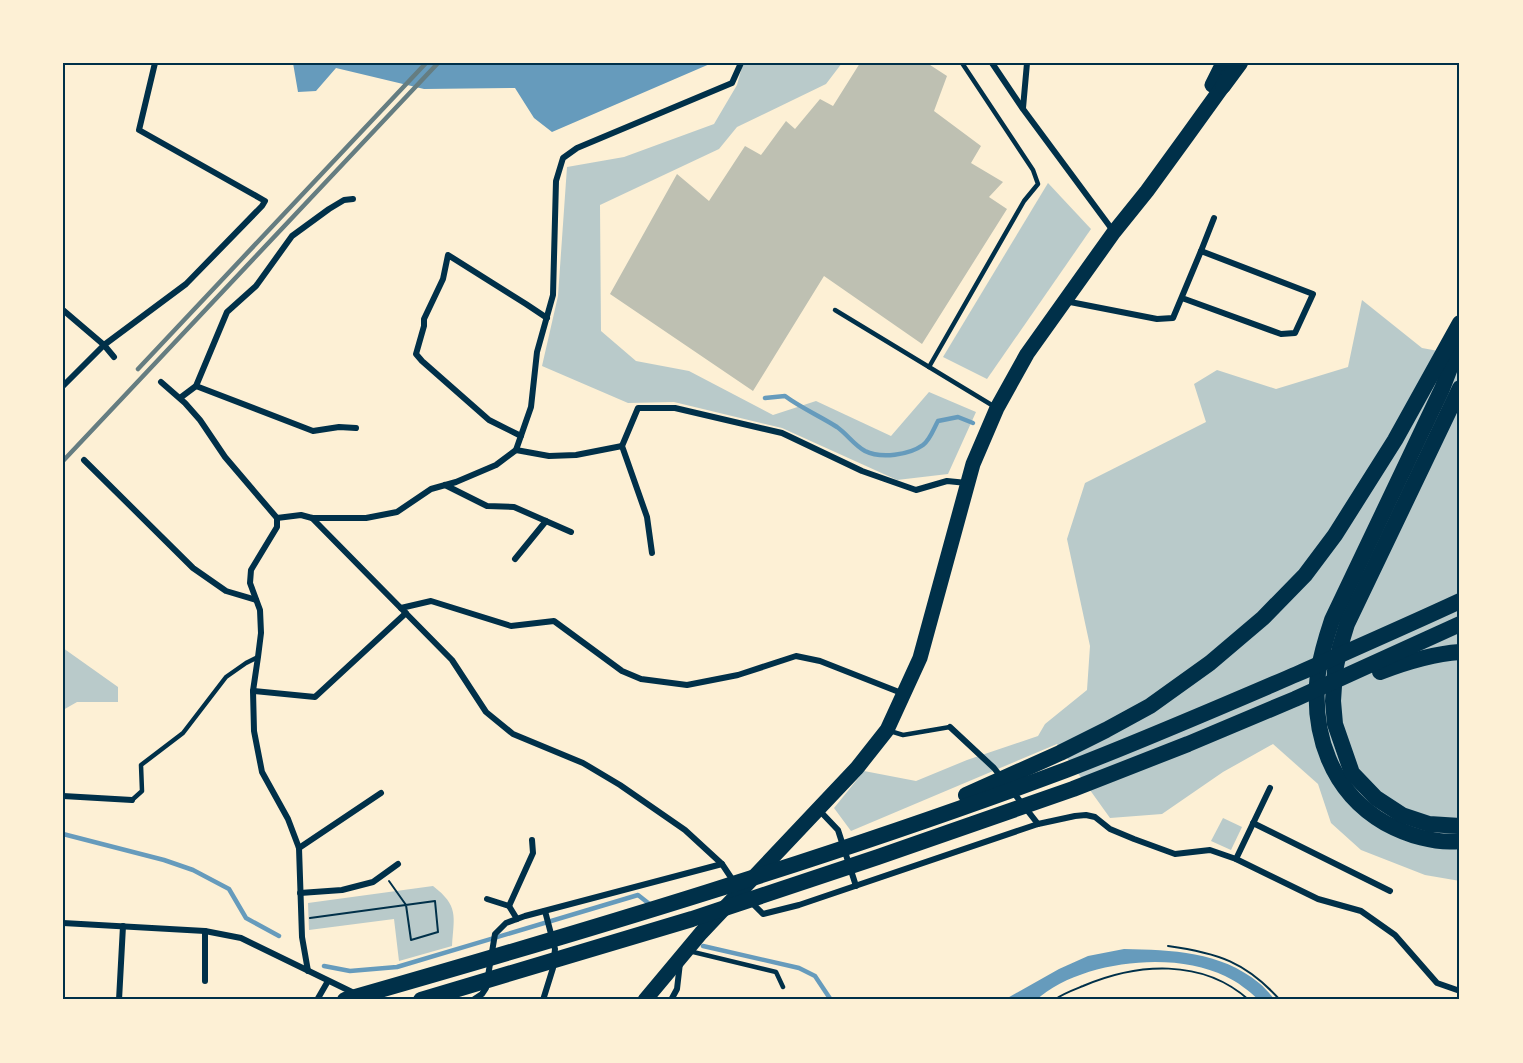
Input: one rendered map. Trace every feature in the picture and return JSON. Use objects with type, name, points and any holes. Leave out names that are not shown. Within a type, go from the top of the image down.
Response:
[{"type":"highway","points":[[1187,136],[1223,63]]},
{"type":"highway","points":[[1223,86],[1234,63]]},
{"type":"highway","points":[[645,1000],[684,953],[857,768],[887,730],[920,658],[967,483],[997,408],[1027,354],[1114,232],[1147,191],[1240,63]]},
{"type":"highway","points":[[871,839],[1060,753],[1150,706],[1210,663],[1263,618],[1305,575],[1335,535],[1400,430],[1460,323]]},
{"type":"highway","points":[[1340,622],[1442,389],[1460,342]]},
{"type":"highway","points":[[1460,388],[1340,622],[1323,648],[1318,673],[1317,697],[1327,725],[1352,773],[1376,798],[1402,815],[1429,824],[1460,825]]},
{"type":"highway","points":[[345,1000],[687,899],[871,839],[1065,770],[1244,697],[1460,601]]},
{"type":"highway","points":[[422,1000],[692,919],[1073,789],[1295,699],[1460,624]]},
{"type":"highway","points":[[1073,789],[1144,771],[1406,662],[1460,652]]},
{"type":"highway","points":[[1327,725],[1325,749],[1334,772],[1350,795],[1372,816],[1398,830],[1426,839],[1460,841]]},
{"type":"street","points":[[63,386],[104,345],[186,284],[265,201],[140,130],[155,63]]},
{"type":"street","points":[[277,518],[301,515],[312,518],[366,518],[397,512],[431,489],[496,465],[516,450],[531,407],[537,352],[553,295],[556,181],[563,158],[577,148],[732,83],[741,63]]},
{"type":"street","points":[[992,63],[1114,232]]},
{"type":"street","points":[[1023,109],[1027,63]]},
{"type":"street","points":[[180,398],[196,386],[227,312],[256,286],[292,236],[329,209],[344,200],[352,199]]},
{"type":"street","points":[[1065,301],[1157,319],[1173,318],[1214,218]]},
{"type":"street","points":[[1182,298],[1281,334],[1295,333],[1313,294],[1202,251]]},
{"type":"street","points":[[520,436],[489,420],[416,354],[424,319],[443,279],[448,255],[547,318]]},
{"type":"street","points":[[63,310],[104,345],[114,357]]},
{"type":"street","points":[[161,382],[200,420],[225,456],[277,518],[277,527],[251,570],[250,583],[260,610],[261,633],[253,691],[254,731],[262,772],[288,819],[299,848],[302,937],[308,970]]},
{"type":"street","points":[[196,386],[313,431],[339,427],[356,428]]},
{"type":"street","points":[[652,553],[647,517],[622,446],[638,408],[675,408],[782,433],[862,471],[916,490],[947,481],[967,483]]},
{"type":"street","points":[[516,450],[558,456],[622,446]]},
{"type":"street","points":[[84,459],[193,568],[226,591],[256,600]]},
{"type":"street","points":[[445,485],[487,506],[514,507],[572,532]]},
{"type":"street","points":[[312,518],[452,660],[486,712],[513,734],[583,763],[620,785],[685,830],[722,864],[740,892],[763,914],[799,905],[1038,824],[1086,815],[1095,817],[1110,829],[1175,854],[1210,850],[1236,859],[1318,899],[1361,911],[1395,935],[1437,983],[1460,991]]},
{"type":"street","points":[[515,559],[546,521]]},
{"type":"street","points":[[253,691],[315,697],[404,611],[431,601],[511,626],[554,621],[622,671],[641,679],[687,685],[738,675],[796,656],[820,661],[905,694]]},
{"type":"street","points":[[950,727],[994,768],[1038,824]]},
{"type":"street","points":[[1236,859],[1270,788]]},
{"type":"street","points":[[299,848],[381,793]]},
{"type":"street","points":[[63,796],[132,800]]},
{"type":"street","points":[[818,809],[838,830],[856,885]]},
{"type":"street","points":[[1253,823],[1390,891]]},
{"type":"street","points":[[509,906],[533,852],[532,840]]},
{"type":"street","points":[[300,893],[342,890],[373,882],[398,864]]},
{"type":"street","points":[[473,1000],[486,988],[495,934],[506,923],[722,864]]},
{"type":"street","points":[[487,899],[509,906],[517,919]]},
{"type":"street","points":[[543,1000],[553,968],[555,949],[545,913]]},
{"type":"street","points":[[63,923],[205,931],[241,938],[369,1000]]},
{"type":"street","points":[[119,1000],[123,926]]},
{"type":"street","points":[[205,931],[205,981]]},
{"type":"street","points":[[671,1000],[677,989],[684,953]]},
{"type":"street","points":[[317,1000],[328,981]]},
{"type":"lane","points":[[929,367],[1024,201],[1038,184],[1033,170],[962,63]]},
{"type":"lane","points":[[836,310],[997,408]]},
{"type":"lane","points":[[132,800],[142,791],[141,765],[183,733],[226,677],[258,657]]},
{"type":"lane","points":[[887,730],[903,735],[950,727]]},
{"type":"lane","points":[[684,953],[776,972],[783,987]]},
{"type":"path","points":[[301,919],[406,905],[435,901],[438,932],[411,940],[406,905],[384,874]]},
{"type":"path","points":[[1168,946],[1217,955],[1245,969],[1266,985],[1280,1000]]},
{"type":"path","points":[[1053,1000],[1097,980],[1124,972],[1175,969],[1204,974],[1225,982],[1249,1000]]},
{"type":"shaded area","points":[[743,63],[842,63],[826,84],[737,127],[719,149],[600,205],[601,331],[636,361],[689,371],[773,415],[816,401],[891,436],[929,392],[976,412],[948,474],[897,480],[782,428],[674,402],[628,403],[542,366],[558,296],[567,167],[624,157],[714,124],[737,85]]},
{"type":"shaded area","points":[[1048,183],[1091,229],[987,379],[943,357]]},
{"type":"shaded area","points":[[1362,300],[1422,348],[1460,355],[1460,881],[1425,875],[1361,850],[1331,823],[1318,784],[1273,744],[1223,772],[1162,814],[1110,818],[1057,744],[851,831],[834,808],[864,771],[916,781],[967,760],[1038,736],[1045,724],[1087,690],[1090,646],[1067,539],[1085,483],[1206,422],[1194,384],[1217,370],[1276,389],[1348,367]]},
{"type":"shaded area","points":[[63,648],[118,687],[118,702],[77,702],[63,710]]},
{"type":"shaded area","points":[[1223,818],[1242,827],[1231,850],[1211,841]]},
{"type":"shaded area","points":[[433,886],[447,900],[453,912],[452,946],[399,961],[394,919],[309,930],[308,903]]},
{"type":"water","points":[[293,63],[712,63],[552,132],[534,118],[515,88],[424,89],[336,68],[316,91],[298,92]]},
{"type":"water","points":[[1124,949],[1160,950],[1212,958],[1244,972],[1275,1000],[1259,1000],[1234,981],[1204,968],[1180,963],[1154,962],[1101,968],[1076,976],[1054,987],[1036,1000],[1004,1000],[1059,969],[1088,956]]},
{"type":"building","points":[[860,63],[927,63],[947,76],[934,111],[981,146],[971,163],[1003,182],[989,197],[1007,209],[922,344],[824,276],[753,391],[610,294],[677,174],[709,201],[745,146],[761,155],[786,121],[795,129],[820,99],[833,106]]},
{"type":"waterway","points":[[765,398],[785,396],[837,427],[861,449],[879,455],[895,455],[923,445],[938,421],[958,417],[973,423]]},
{"type":"waterway","points":[[63,834],[164,860],[193,870],[229,889],[246,918],[279,936]]},
{"type":"waterway","points":[[324,966],[350,971],[397,967],[638,895],[652,906]]},
{"type":"waterway","points":[[703,946],[799,968],[815,976],[831,1000]]},
{"type":"railway","points":[[138,369],[426,63]]},
{"type":"railway","points":[[63,461],[438,63]]}]
